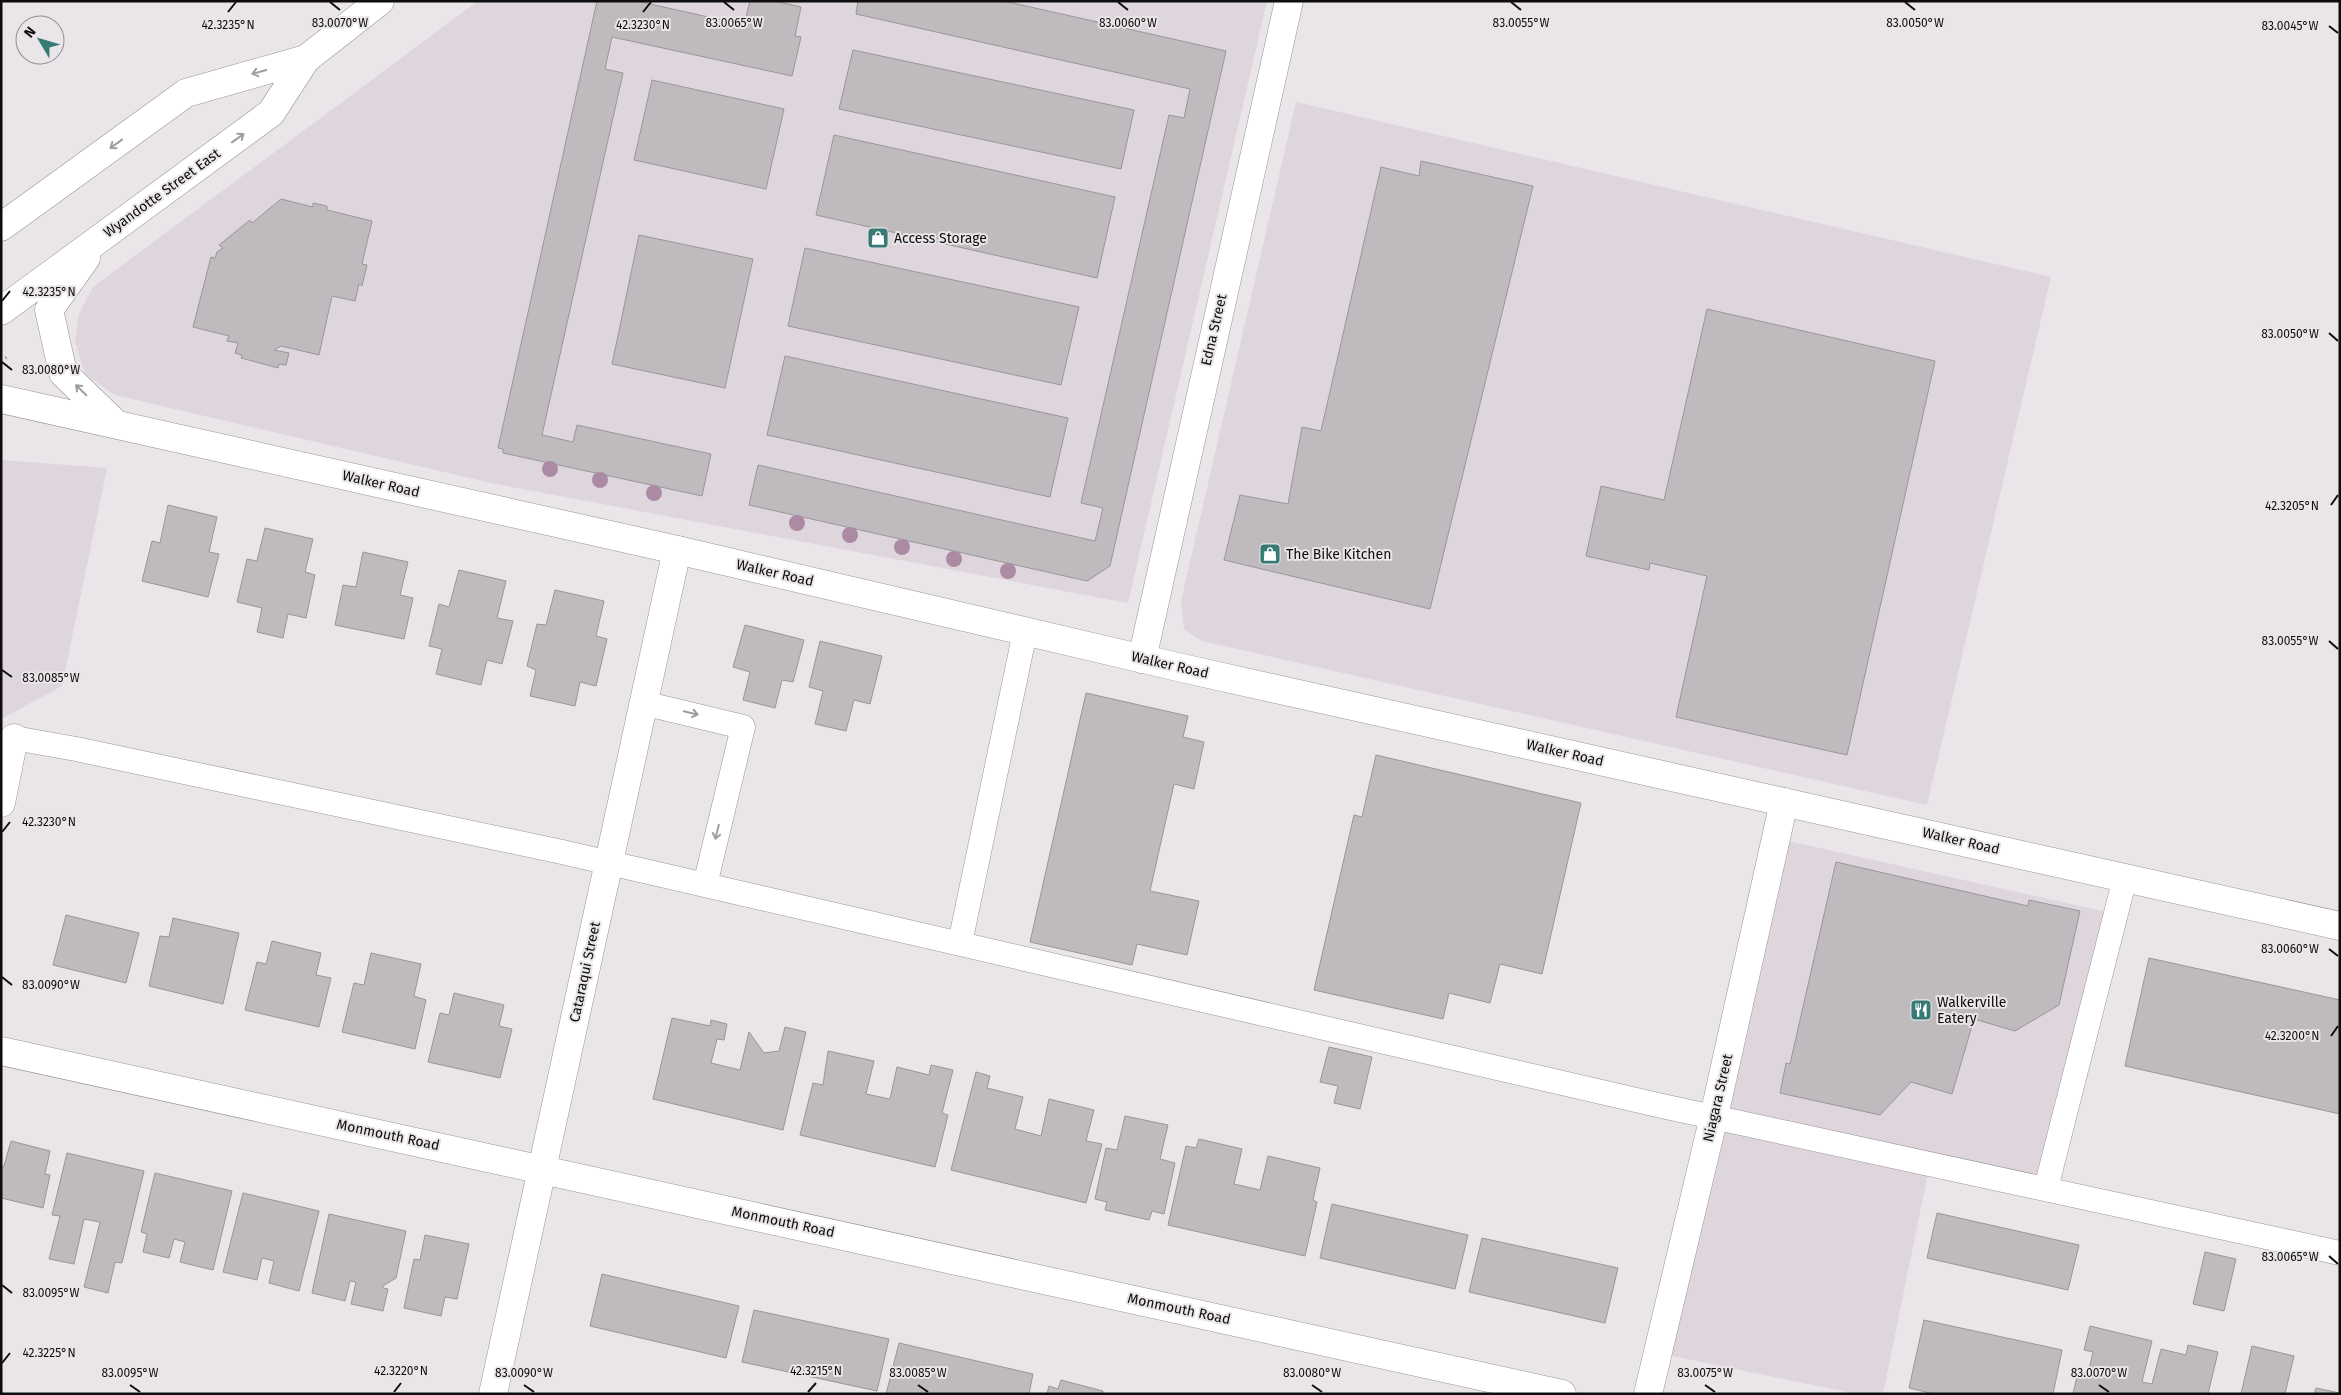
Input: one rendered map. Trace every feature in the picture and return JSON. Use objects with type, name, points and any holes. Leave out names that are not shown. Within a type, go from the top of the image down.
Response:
[{"type":"street","name":"Wyandotte Street East","points":[[1,312],[272,113],[306,59],[380,1]]},
{"type":"street","name":"Edna Street","points":[[1142,659],[1289,1]]},
{"type":"street","name":"Wyandotte Street East","points":[[1,227],[186,93],[306,59]]},
{"type":"street","points":[[98,240],[50,310],[63,373],[116,424]]},
{"type":"street","name":"Walker Road","points":[[1,399],[677,550],[1142,659],[2340,926]]},
{"type":"street","name":"Cataraqui Street","points":[[493,1394],[677,550]]},
{"type":"street","points":[[1,803],[14,738]]},
{"type":"street","name":"Niagara Street","points":[[1648,1394],[1714,1116],[1784,802]]},
{"type":"street","name":"Monmouth Road","points":[[3,1051],[1562,1394]]},
{"type":"lane","points":[[960,943],[1025,632]]},
{"type":"lane","points":[[643,703],[743,727],[705,885]]},
{"type":"lane","points":[[14,738],[76,748],[608,863],[1714,1116],[2340,1253]]},
{"type":"lane","points":[[2046,1188],[2125,878]]},
{"type":"path","points":[[1,360],[10,356]]},
{"type":"shaded area","name":"Access Storage","points":[[478,1],[1267,1],[1128,603],[491,483],[115,395],[85,374],[75,341],[79,314],[93,287]]},
{"type":"shaded area","points":[[1296,102],[2051,277],[1927,805],[1202,641],[1184,629],[1181,601]]},
{"type":"shaded area","points":[[1,460],[107,468],[62,686],[1,719]]},
{"type":"shaded area","points":[[1775,838],[2116,914],[2046,1188],[1930,1163],[1883,1394],[1857,1394],[1658,1353]]},
{"type":"building","points":[[597,1],[637,1],[744,25],[750,1],[775,1],[801,7],[795,36],[801,37],[792,76],[612,37],[605,69],[623,73],[542,435],[573,442],[577,425],[711,454],[702,496],[503,453],[503,449],[498,448]]},
{"type":"building","points":[[858,1],[1004,1],[1226,51],[1110,566],[1087,581],[749,505],[758,465],[1095,541],[1103,508],[1081,503],[1169,115],[1184,118],[1190,89],[856,14]]},
{"type":"building","points":[[853,50],[1134,110],[1121,169],[839,109]]},
{"type":"building","points":[[652,80],[784,109],[766,189],[634,160]]},
{"type":"building","points":[[834,135],[1115,197],[1097,278],[816,215]]},
{"type":"building","points":[[1421,161],[1533,186],[1430,609],[1224,560],[1240,495],[1288,504],[1302,427],[1321,431],[1381,167],[1419,176]]},
{"type":"building","points":[[281,199],[313,207],[313,203],[327,206],[327,210],[372,221],[362,264],[367,265],[362,286],[359,284],[355,301],[332,296],[319,355],[281,346],[274,350],[289,353],[286,365],[279,364],[278,368],[241,358],[242,355],[235,353],[238,343],[227,341],[229,336],[193,327],[211,257],[215,258],[217,252],[223,248],[219,245],[250,220],[252,223]]},
{"type":"building","points":[[639,235],[753,259],[725,388],[612,364]]},
{"type":"building","points":[[805,248],[1079,307],[1061,385],[788,326]]},
{"type":"building","points":[[1707,309],[1935,361],[1847,755],[1676,717],[1707,576],[1650,563],[1649,570],[1586,556],[1601,486],[1664,500]]},
{"type":"building","points":[[785,356],[1068,418],[1050,497],[767,435]]},
{"type":"building","points":[[168,505],[217,517],[209,552],[219,554],[208,597],[142,581],[152,541],[160,543]]},
{"type":"building","points":[[265,528],[313,539],[305,572],[315,575],[306,618],[288,614],[283,638],[257,632],[262,608],[237,602],[247,559],[257,561]]},
{"type":"building","points":[[363,552],[408,562],[400,595],[413,598],[404,639],[335,625],[343,585],[356,587]]},
{"type":"building","points":[[459,570],[506,581],[497,618],[513,621],[502,664],[487,660],[481,685],[436,674],[442,649],[429,646],[439,604],[449,607]]},
{"type":"building","points":[[555,590],[604,601],[596,636],[607,639],[596,686],[580,682],[575,706],[530,696],[536,670],[527,666],[537,624],[546,625]]},
{"type":"building","points":[[745,625],[804,640],[793,682],[782,680],[775,708],[743,700],[750,672],[733,667]]},
{"type":"building","points":[[820,641],[882,656],[870,704],[854,700],[846,731],[815,724],[823,691],[809,687]]},
{"type":"building","points":[[1086,693],[1188,716],[1183,737],[1204,742],[1194,789],[1174,784],[1150,891],[1199,901],[1187,955],[1137,944],[1132,965],[1030,942]]},
{"type":"building","points":[[1376,755],[1581,803],[1542,974],[1500,964],[1490,1003],[1449,993],[1443,1019],[1314,990],[1354,815],[1362,817]]},
{"type":"building","points":[[1836,862],[2028,906],[2029,900],[2080,911],[2059,1005],[2015,1031],[1974,1019],[1952,1094],[1911,1082],[1880,1115],[1780,1093],[1786,1063],[1790,1064]]},
{"type":"building","points":[[66,915],[139,933],[126,983],[53,965]]},
{"type":"building","points":[[173,918],[239,933],[223,1004],[149,986],[160,936],[169,937]]},
{"type":"building","points":[[272,941],[321,953],[316,975],[331,978],[319,1027],[245,1010],[257,962],[266,964]]},
{"type":"building","points":[[371,953],[421,964],[414,996],[426,1000],[415,1049],[342,1032],[354,983],[364,985]]},
{"type":"building","points":[[2149,958],[2340,1000],[2340,1114],[2125,1066]]},
{"type":"building","points":[[454,993],[504,1005],[499,1026],[512,1029],[500,1078],[428,1062],[440,1013],[449,1015]]},
{"type":"building","points":[[672,1018],[710,1026],[711,1020],[727,1024],[724,1040],[717,1039],[711,1063],[740,1070],[749,1032],[764,1053],[779,1051],[785,1027],[806,1032],[783,1130],[653,1099]]},
{"type":"building","points":[[1329,1047],[1372,1057],[1360,1109],[1334,1103],[1338,1086],[1320,1082]]},
{"type":"building","points":[[828,1051],[874,1061],[866,1094],[890,1099],[897,1067],[929,1075],[931,1065],[953,1070],[942,1113],[948,1115],[935,1167],[800,1135],[813,1083],[823,1085]]},
{"type":"building","points":[[976,1072],[990,1076],[987,1088],[1023,1097],[1015,1129],[1041,1136],[1049,1099],[1094,1110],[1086,1141],[1102,1144],[1086,1203],[951,1170]]},
{"type":"building","points":[[1125,1116],[1168,1125],[1160,1159],[1175,1163],[1164,1214],[1152,1211],[1149,1220],[1105,1210],[1107,1202],[1095,1199],[1106,1148],[1117,1150]]},
{"type":"building","points":[[1199,1139],[1242,1149],[1234,1184],[1260,1190],[1268,1156],[1320,1168],[1313,1200],[1317,1202],[1305,1256],[1168,1225],[1186,1146],[1196,1148]]},
{"type":"building","points":[[11,1141],[50,1151],[45,1174],[50,1175],[43,1208],[1,1198],[1,1167],[4,1166]]},
{"type":"building","points":[[67,1153],[144,1171],[122,1263],[115,1262],[108,1293],[84,1287],[100,1222],[84,1219],[74,1264],[49,1259],[60,1216],[52,1215]]},
{"type":"building","points":[[155,1173],[232,1191],[213,1270],[180,1262],[185,1242],[174,1239],[169,1258],[143,1252],[147,1234],[141,1232]]},
{"type":"building","points":[[243,1193],[319,1211],[299,1291],[269,1283],[274,1261],[262,1258],[257,1280],[223,1272]]},
{"type":"building","points":[[1332,1204],[1468,1235],[1455,1289],[1320,1258]]},
{"type":"building","points":[[1937,1213],[2079,1245],[2068,1290],[1927,1258]]},
{"type":"building","points":[[329,1214],[406,1231],[396,1278],[383,1286],[383,1288],[388,1289],[383,1311],[351,1304],[356,1282],[350,1281],[345,1301],[312,1293]]},
{"type":"building","points":[[425,1235],[469,1244],[457,1299],[445,1297],[441,1316],[404,1308],[414,1259],[420,1260]]},
{"type":"building","points":[[1482,1238],[1618,1268],[1605,1323],[1469,1292]]},
{"type":"building","points":[[2205,1252],[2236,1259],[2224,1311],[2193,1304]]},
{"type":"building","points":[[602,1274],[739,1306],[726,1358],[590,1326]]},
{"type":"building","points":[[754,1310],[889,1339],[877,1391],[742,1362]]},
{"type":"building","points":[[1924,1320],[2062,1350],[2053,1394],[1934,1394],[1909,1388]]},
{"type":"building","points":[[2090,1326],[2152,1341],[2142,1382],[2152,1384],[2161,1349],[2186,1355],[2188,1345],[2218,1352],[2208,1394],[2073,1394],[2078,1372],[2088,1374],[2093,1352],[2084,1350]]},
{"type":"building","points":[[899,1343],[1033,1374],[1029,1394],[886,1394]]},
{"type":"building","points":[[2252,1346],[2294,1356],[2285,1394],[2241,1394]]},
{"type":"building","points":[[1061,1380],[1103,1391],[1102,1394],[1047,1394],[1049,1386],[1058,1389]]},
{"type":"building","points":[[2316,1388],[2340,1393],[2340,1394],[2314,1394]]},
{"type":"place","name":"Access Storage","points":[[878,238]]},
{"type":"place","name":"The Bike Kitchen","points":[[1270,554]]},
{"type":"place","name":"Walkerville Eatery","points":[[1921,1010]]}]
